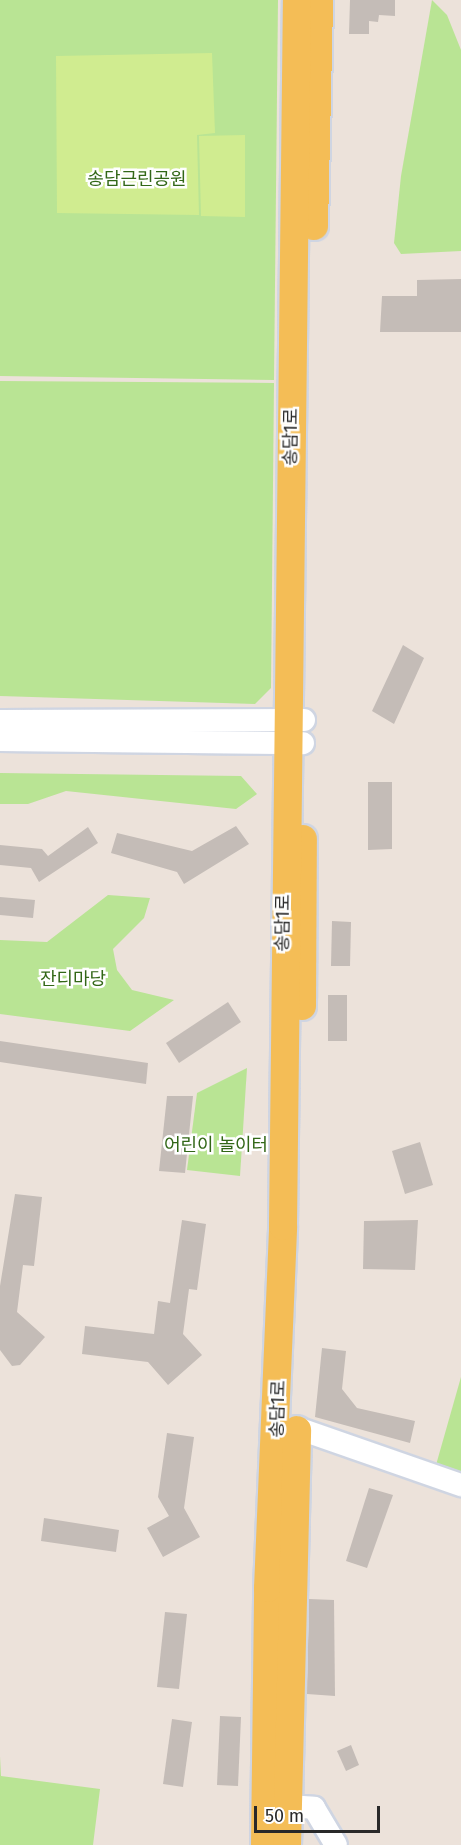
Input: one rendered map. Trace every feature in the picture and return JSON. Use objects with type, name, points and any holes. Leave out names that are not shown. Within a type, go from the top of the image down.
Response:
[{"type":"main road","name":"송담1로","points":[[287,1845],[297,1428],[295,732],[297,0]]},
{"type":"main road","name":"송담1로","points":[[265,1845],[268,1588],[283,1226],[295,732],[319,0]]},
{"type":"street","points":[[0,721],[295,732]]},
{"type":"street","points":[[0,740],[295,732]]},
{"type":"street","points":[[297,1428],[461,1485]]},
{"type":"street","points":[[288,1806],[314,1808],[336,1845]]},
{"type":"green space","name":"송담근린공원","points":[[0,0],[278,0],[274,380],[0,376]]},
{"type":"green space","points":[[432,0],[447,15],[461,50],[461,251],[401,254],[394,243],[401,176]]},
{"type":"green space","points":[[212,53],[215,133],[197,135],[199,215],[57,213],[56,56]]},
{"type":"green space","points":[[245,135],[245,217],[201,216],[199,136]]},
{"type":"green space","points":[[0,381],[274,383],[271,688],[255,704],[0,696]]},
{"type":"green space","points":[[0,773],[241,776],[257,794],[236,809],[66,791],[28,804],[0,804]]},
{"type":"green space","name":"잔디마당","points":[[108,895],[150,898],[144,918],[113,949],[117,970],[132,990],[174,1000],[130,1031],[0,1014],[0,940],[47,942]]},
{"type":"green space","name":"어린이 놀이터","points":[[247,1068],[240,1176],[187,1170],[197,1093]]},
{"type":"green space","points":[[461,1377],[461,1480],[434,1472]]},
{"type":"green space","points":[[0,1756],[1,1776],[100,1789],[93,1845],[0,1845]]},
{"type":"building","points":[[350,0],[395,0],[395,16],[379,15],[378,22],[369,21],[369,34],[349,34]]},
{"type":"building","points":[[461,279],[461,332],[380,332],[382,296],[417,296],[417,280]]},
{"type":"building","points":[[403,645],[424,658],[394,724],[372,711]]},
{"type":"building","points":[[368,782],[392,782],[392,849],[368,850]]},
{"type":"building","points":[[236,826],[249,844],[184,884],[177,872],[111,853],[117,833],[192,851]]},
{"type":"building","points":[[88,827],[98,843],[39,882],[31,868],[0,865],[0,845],[42,849],[48,856]]},
{"type":"building","points":[[0,897],[35,900],[33,918],[0,915]]},
{"type":"building","points":[[332,921],[351,922],[350,966],[331,966]]},
{"type":"building","points":[[328,995],[347,995],[347,1041],[328,1041]]},
{"type":"building","points":[[228,1002],[241,1022],[179,1063],[166,1043]]},
{"type":"building","points":[[0,1041],[148,1063],[146,1084],[0,1062]]},
{"type":"building","points":[[167,1096],[193,1096],[185,1173],[159,1171]]},
{"type":"building","points":[[420,1142],[433,1185],[405,1194],[392,1151]]},
{"type":"building","points":[[15,1194],[42,1197],[34,1266],[23,1265],[17,1312],[45,1337],[20,1365],[12,1366],[0,1350],[0,1286]]},
{"type":"building","points":[[182,1220],[206,1224],[197,1290],[189,1289],[183,1334],[202,1355],[168,1385],[148,1362],[82,1354],[85,1326],[154,1334],[158,1301],[170,1303]]},
{"type":"building","points":[[418,1220],[415,1270],[363,1269],[364,1221]]},
{"type":"building","points":[[322,1348],[346,1351],[342,1389],[357,1408],[415,1421],[410,1443],[315,1417]]},
{"type":"building","points":[[167,1433],[194,1437],[184,1508],[200,1537],[163,1557],[147,1528],[169,1516],[158,1497]]},
{"type":"building","points":[[369,1488],[393,1495],[367,1568],[346,1561]]},
{"type":"building","points":[[44,1518],[119,1530],[116,1552],[41,1541]]},
{"type":"building","points":[[309,1599],[334,1600],[335,1696],[307,1694]]},
{"type":"building","points":[[165,1612],[187,1614],[179,1689],[157,1687]]},
{"type":"building","points":[[220,1716],[241,1717],[238,1786],[217,1785]]},
{"type":"building","points":[[172,1719],[192,1722],[183,1787],[163,1784]]},
{"type":"building","points":[[351,1745],[359,1765],[346,1771],[337,1751]]}]
